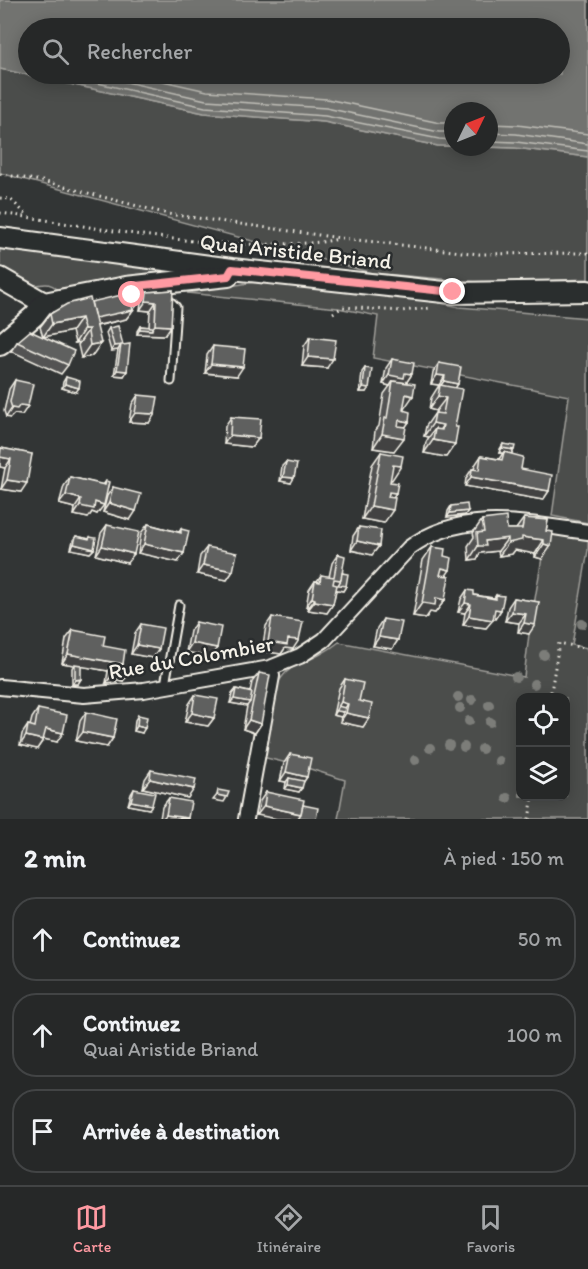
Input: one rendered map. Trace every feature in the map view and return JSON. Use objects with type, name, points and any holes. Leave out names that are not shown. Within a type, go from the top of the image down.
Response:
[{"type":"main road","name":"Quai Aristide Briand","points":[[0,238],[232,269],[453,292],[586,292]]},
{"type":"main road","points":[[0,278],[44,303],[228,276],[232,269]]},
{"type":"main road","points":[[0,345],[34,316],[44,303]]},
{"type":"street","name":"Rue du Colombier","points":[[0,687],[84,695],[167,686],[270,668],[300,656],[324,640],[409,548],[423,538],[442,530],[494,520],[588,532]]},
{"type":"street","points":[[246,819],[272,676],[270,668]]},
{"type":"lane","points":[[159,297],[168,298],[176,307],[171,381]]},
{"type":"lane","points":[[167,686],[166,679],[179,605]]},
{"type":"path","points":[[0,174],[42,181],[168,214],[340,238],[478,254],[588,253]]},
{"type":"path","points":[[0,198],[10,200],[29,217]]},
{"type":"path","points":[[0,213],[188,240],[253,244],[325,242],[340,238]]},
{"type":"path","points":[[333,313],[343,308],[401,311],[428,309],[437,305]]},
{"type":"path","points":[[551,693],[559,643],[588,649]]},
{"type":"path","points":[[529,819],[531,801]]},
{"type":"shaded area","points":[[0,69],[18,73],[18,84],[70,84],[204,113],[324,122],[444,146],[444,156],[498,156],[498,148],[588,157],[588,279],[489,283],[372,273],[0,173]]},
{"type":"shaded area","points":[[0,245],[174,269],[173,275],[57,289],[49,284],[25,283],[0,270]]},
{"type":"shaded area","points":[[261,281],[436,302],[459,307],[588,318],[588,523],[552,516],[569,396],[373,358],[378,316],[338,308],[187,293]]},
{"type":"shaded area","points":[[546,534],[588,538],[572,645],[588,648],[588,819],[338,819],[345,780],[262,757],[270,705],[280,680],[288,671],[339,642],[524,677]]},
{"type":"water","points":[[0,0],[588,0],[588,157],[498,147],[498,102],[444,102],[444,146],[438,146],[324,122],[204,113],[70,84],[570,84],[570,18],[18,18],[18,73],[0,69]]},
{"type":"building","points":[[173,290],[171,326],[155,325],[156,302],[146,301],[147,292]]},
{"type":"building","points":[[135,292],[138,304],[132,306],[133,310],[95,318],[91,302]]},
{"type":"building","points":[[90,298],[101,343],[90,345],[89,329],[84,329],[81,318],[52,324],[50,314],[67,304]]},
{"type":"building","points":[[118,326],[123,345],[130,344],[127,371],[117,370],[121,345],[114,346],[109,328]]},
{"type":"building","points":[[140,326],[152,327],[152,330],[140,329]]},
{"type":"building","points":[[30,331],[74,351],[68,365],[17,342]]},
{"type":"building","points":[[310,337],[336,340],[333,359],[308,357]]},
{"type":"building","points":[[213,346],[245,349],[243,367],[211,364]]},
{"type":"building","points":[[392,359],[414,363],[412,374],[405,373],[404,378],[389,375]]},
{"type":"building","points":[[439,363],[461,367],[458,384],[444,381],[445,376],[437,375]]},
{"type":"building","points":[[365,368],[372,369],[369,388],[363,387]]},
{"type":"building","points":[[66,377],[80,381],[79,388],[65,384]]},
{"type":"building","points":[[15,380],[33,384],[28,406],[20,405],[17,409],[12,408],[10,402]]},
{"type":"building","points":[[393,381],[415,384],[413,396],[406,394],[403,410],[410,412],[409,422],[399,420],[398,426],[406,427],[404,438],[382,434]]},
{"type":"building","points":[[440,385],[462,389],[455,427],[458,427],[455,444],[433,440],[435,429],[442,430],[443,425],[433,423],[435,413],[443,414],[446,398],[438,396]]},
{"type":"building","points":[[138,395],[158,397],[155,414],[135,413]]},
{"type":"building","points":[[231,417],[261,419],[259,438],[230,435]]},
{"type":"building","points":[[503,444],[515,446],[514,450],[502,448]]},
{"type":"building","points":[[1,448],[32,454],[27,483],[7,480],[11,459],[0,457]]},
{"type":"building","points":[[381,452],[403,456],[401,466],[393,465],[390,482],[398,483],[396,493],[389,492],[388,497],[395,498],[393,510],[371,506]]},
{"type":"building","points":[[504,452],[523,457],[521,469],[552,475],[549,491],[471,477],[472,469],[479,470],[481,456],[502,460]]},
{"type":"building","points":[[286,462],[297,464],[294,478],[283,477]]},
{"type":"building","points":[[70,477],[105,485],[106,481],[109,482],[104,505],[95,502],[94,509],[80,506],[81,499],[66,495]]},
{"type":"building","points":[[113,487],[141,494],[136,511],[109,503]]},
{"type":"building","points":[[467,504],[468,511],[450,513],[451,506]]},
{"type":"building","points":[[506,517],[507,529],[522,529],[524,518],[548,520],[546,531],[553,532],[551,546],[544,544],[544,540],[522,537],[522,540],[508,543],[508,538],[485,541],[486,546],[478,546],[477,533],[484,532],[482,520]]},
{"type":"building","points":[[148,524],[181,533],[181,529],[189,531],[184,553],[144,544]]},
{"type":"building","points":[[107,525],[139,532],[134,554],[102,546]]},
{"type":"building","points":[[359,527],[381,530],[379,546],[357,541]]},
{"type":"building","points":[[76,536],[96,538],[94,549],[74,544]]},
{"type":"building","points":[[207,547],[237,553],[233,571],[203,565]]},
{"type":"building","points":[[432,547],[445,549],[444,556],[452,558],[450,570],[442,568],[440,575],[449,576],[445,600],[436,598],[435,605],[422,603]]},
{"type":"building","points":[[338,554],[345,556],[341,580],[334,579],[333,584],[337,585],[333,604],[315,601],[312,598],[315,581],[320,582],[321,575],[334,577]]},
{"type":"building","points":[[342,573],[348,574],[346,586],[338,585]]},
{"type":"building","points":[[467,590],[474,591],[474,595],[496,599],[496,595],[504,596],[501,610],[495,609],[493,620],[469,616],[471,604],[465,603]]},
{"type":"building","points":[[514,598],[539,602],[535,625],[524,623],[526,614],[512,612]]},
{"type":"building","points":[[272,617],[303,622],[299,640],[288,639],[287,645],[268,642]]},
{"type":"building","points":[[383,619],[402,622],[398,640],[379,637]]},
{"type":"building","points":[[196,622],[221,627],[217,648],[192,643]]},
{"type":"building","points":[[141,624],[163,628],[159,649],[137,645]]},
{"type":"building","points":[[73,630],[105,636],[103,646],[125,650],[123,664],[68,654]]},
{"type":"building","points":[[75,664],[81,665],[81,679],[75,680]]},
{"type":"building","points":[[111,667],[128,669],[127,677],[119,675],[118,678],[110,678]]},
{"type":"building","points":[[259,673],[270,675],[261,724],[249,720]]},
{"type":"building","points":[[345,679],[363,683],[359,701],[372,704],[369,718],[346,713],[348,704],[341,702]]},
{"type":"building","points":[[236,689],[252,693],[250,702],[234,699]]},
{"type":"building","points":[[195,695],[218,699],[214,718],[192,713]]},
{"type":"building","points":[[338,706],[345,708],[344,712],[337,711]]},
{"type":"building","points":[[38,709],[67,715],[63,733],[46,729],[43,740],[26,736],[28,725],[35,727]]},
{"type":"building","points":[[86,712],[117,719],[113,738],[83,732]]},
{"type":"building","points":[[138,715],[147,717],[145,728],[137,726]]},
{"type":"building","points":[[290,754],[311,758],[307,777],[286,772]]},
{"type":"building","points":[[151,770],[196,779],[194,789],[150,779]]},
{"type":"building","points":[[289,778],[304,781],[302,788],[288,785]]},
{"type":"building","points":[[134,789],[155,793],[152,805],[131,801]]},
{"type":"building","points":[[218,790],[229,792],[227,797],[217,795]]},
{"type":"building","points":[[266,792],[304,800],[301,814],[264,806]]},
{"type":"building","points":[[169,798],[191,802],[188,818],[166,815]]},
{"type":"building","points":[[303,805],[318,808],[316,819],[298,818]]},
{"type":"route","points":[[132,295],[126,287],[228,276],[232,269],[453,292]]}]
